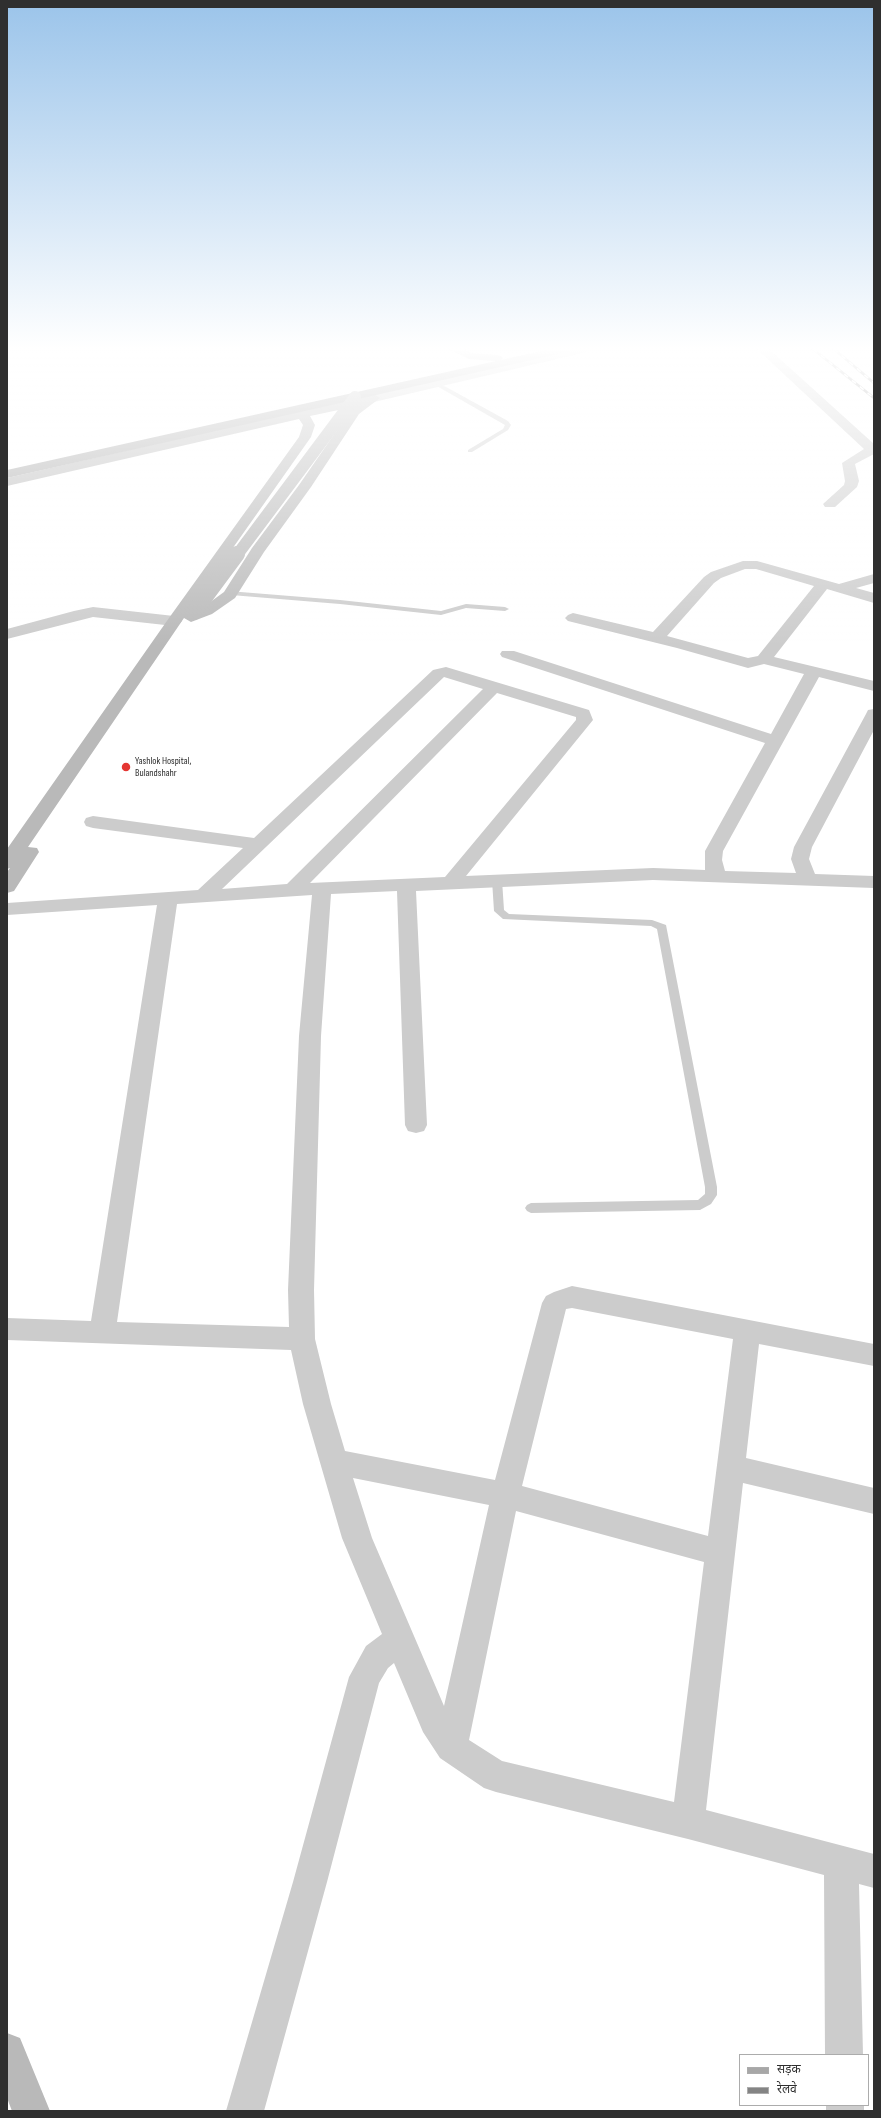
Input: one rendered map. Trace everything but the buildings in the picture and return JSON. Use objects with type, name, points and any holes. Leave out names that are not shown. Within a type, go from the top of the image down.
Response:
[{"type":"main road","points":[[7,467],[93,448]]},
{"type":"main road","points":[[7,474],[125,448]]},
{"type":"street","points":[[7,482],[156,448]]},
{"type":"street","points":[[7,886],[298,448]]},
{"type":"street","points":[[7,863],[186,617],[316,448]]},
{"type":"street","points":[[7,634],[79,614],[93,612],[186,617],[208,611],[220,604],[232,593],[256,551],[308,481],[330,448]]},
{"type":"street","points":[[830,504],[850,487],[852,481],[848,463],[871,450],[871,448]]},
{"type":"street","points":[[656,638],[709,580],[716,575],[743,565],[758,565],[874,598]]},
{"type":"street","points":[[840,588],[874,578]]},
{"type":"street","points":[[764,659],[823,584]]},
{"type":"street","points":[[573,618],[656,638],[748,663],[764,659],[874,686]]},
{"type":"street","points":[[508,654],[776,740]]},
{"type":"street","points":[[715,862],[776,740],[814,671]]},
{"type":"street","points":[[203,896],[436,674],[446,672],[583,714],[585,720],[451,882]]},
{"type":"street","points":[[292,890],[494,687]]},
{"type":"street","points":[[808,881],[800,859],[802,846],[874,714]]},
{"type":"street","points":[[93,822],[257,844]]},
{"type":"street","points":[[7,909],[322,888],[653,874],[715,862],[808,881],[874,882]]},
{"type":"street","points":[[406,884],[416,1125]]},
{"type":"street","points":[[322,888],[310,1036],[300,1290],[302,1339],[317,1404],[357,1538],[434,1721],[451,1747],[472,1762],[496,1776],[688,1822],[874,1871]]},
{"type":"street","points":[[102,1332],[168,898]]},
{"type":"street","points":[[451,1747],[505,1495],[555,1303],[572,1297],[747,1332],[874,1355]]},
{"type":"street","points":[[7,1329],[302,1339]]},
{"type":"street","points":[[688,1822],[732,1468],[747,1332]]},
{"type":"street","points":[[335,1462],[505,1495],[721,1553]]},
{"type":"street","points":[[732,1468],[874,1500]]},
{"type":"street","points":[[245,2111],[310,1882],[365,1677],[370,1666],[377,1657],[400,1640]]},
{"type":"street","points":[[841,1862],[844,2054]]},
{"type":"street","points":[[7,2051],[32,2111]]},
{"type":"lane","points":[[470,451],[475,448]]},
{"type":"lane","points":[[232,593],[340,602],[441,613],[466,606],[505,609]]},
{"type":"lane","points":[[496,880],[499,911],[507,917],[652,923],[662,927],[711,1187],[711,1195],[707,1201],[700,1206],[531,1208]]},
{"type":"place","name":"Yashlok Hospital, Bulandshahr","points":[[126,767]]}]
